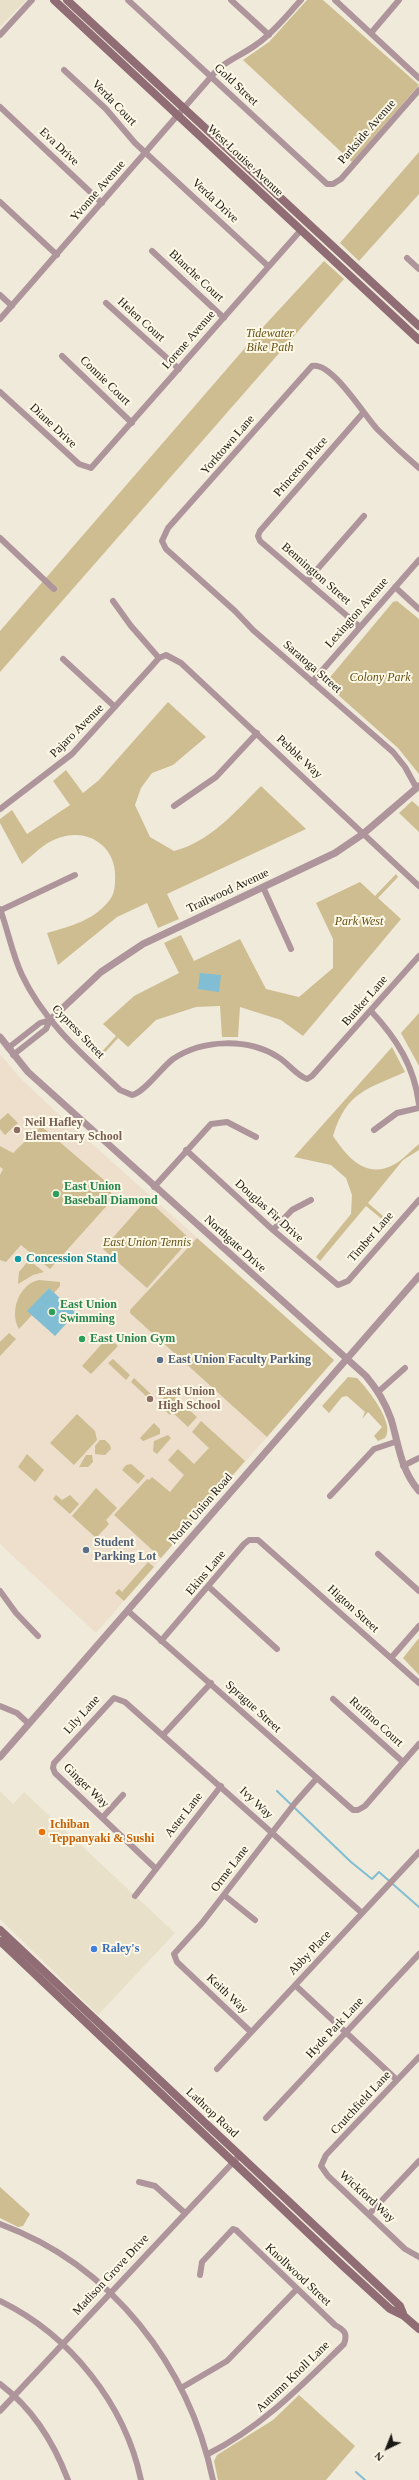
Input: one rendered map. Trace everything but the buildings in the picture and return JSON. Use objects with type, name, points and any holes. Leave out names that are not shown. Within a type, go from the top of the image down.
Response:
[{"type":"main road","name":"West Louise Avenue","points":[[54,0],[419,340]]},
{"type":"main road","name":"West Louise Avenue","points":[[68,0],[419,326]]},
{"type":"main road","name":"Lathrop Road","points":[[0,1930],[233,2162],[390,2309],[404,2316],[419,2329]]},
{"type":"main road","name":"Lathrop Road","points":[[0,1941],[90,2019],[240,2155],[400,2306],[404,2316]]},
{"type":"street","points":[[0,35],[32,0]]},
{"type":"street","name":"Gold Street","points":[[128,0],[322,181],[329,184]]},
{"type":"street","points":[[231,0],[268,35]]},
{"type":"street","name":"Yvonne Avenue","points":[[0,319],[226,62],[256,45],[268,35],[301,0]]},
{"type":"street","points":[[336,0],[419,78]]},
{"type":"street","points":[[371,33],[399,0]]},
{"type":"street","name":"Verda Court","points":[[64,70],[106,109],[146,153]]},
{"type":"street","name":"Parkside Avenue","points":[[329,184],[341,179],[419,90]]},
{"type":"street","name":"Eva Drive","points":[[0,107],[102,203]]},
{"type":"street","name":"Verda Drive","points":[[146,153],[268,266]]},
{"type":"street","points":[[0,202],[57,255]]},
{"type":"street","name":"Lorene Avenue","points":[[94,465],[301,230]]},
{"type":"street","name":"Blanche Court","points":[[152,251],[224,318]]},
{"type":"street","points":[[407,258],[419,268]]},
{"type":"street","points":[[0,296],[12,306]]},
{"type":"street","name":"Helen Court","points":[[106,303],[179,369]]},
{"type":"street","name":"Connie Court","points":[[62,356],[132,423]]},
{"type":"street","name":"Yorktown Lane","points":[[188,568],[162,543],[163,536],[168,528],[312,366],[319,366],[325,369],[344,387],[363,413]]},
{"type":"street","name":"Diane Drive","points":[[0,392],[78,464],[88,468],[94,465]]},
{"type":"street","points":[[363,413],[378,430],[419,468]]},
{"type":"street","name":"Princeton Place","points":[[258,536],[260,531],[363,413]]},
{"type":"street","points":[[307,581],[364,516]]},
{"type":"street","name":"Bennington Street","points":[[258,536],[260,541],[360,627]]},
{"type":"street","points":[[0,538],[54,589]]},
{"type":"street","name":"Lexington Avenue","points":[[312,682],[419,560]]},
{"type":"street","name":"Saratoga Street","points":[[188,568],[236,611],[253,630],[393,752],[418,786]]},
{"type":"street","points":[[395,587],[419,609]]},
{"type":"street","points":[[113,601],[131,626],[159,658]]},
{"type":"street","name":"Pebble Way","points":[[159,658],[166,655],[181,663],[419,886]]},
{"type":"street","name":"Pajaro Avenue","points":[[0,809],[72,754],[159,658]]},
{"type":"street","points":[[63,659],[115,707]]},
{"type":"street","points":[[174,806],[216,777],[257,733]]},
{"type":"street","name":"Trailwood Avenue","points":[[13,1055],[46,1029],[50,1020],[118,959],[143,944],[335,853],[363,834],[418,786]]},
{"type":"street","points":[[0,909],[75,875]]},
{"type":"street","points":[[263,887],[291,949]]},
{"type":"street","name":"Cypress Street","points":[[0,909],[21,973],[50,1020],[120,1090],[128,1095],[136,1095],[147,1084]]},
{"type":"street","name":"Bunker Lane","points":[[147,1084],[174,1058],[189,1051],[217,1044],[239,1044],[263,1049],[288,1064],[304,1078],[312,1076],[328,1061],[419,956]]},
{"type":"street","points":[[371,1011],[400,1046],[411,1068],[419,1104]]},
{"type":"street","name":"Trailwood Avenue","points":[[8,1048],[40,1023],[50,1020]]},
{"type":"street","name":"Northgate Drive","points":[[0,1037],[28,1072],[154,1187],[346,1358],[378,1392],[391,1420],[395,1442],[402,1466],[419,1491]]},
{"type":"street","points":[[374,1130],[397,1113],[419,1108]]},
{"type":"street","points":[[154,1187],[211,1124],[217,1122],[227,1122],[256,1137]]},
{"type":"street","name":"Douglas Fir Drive","points":[[186,1150],[273,1230],[338,1285]]},
{"type":"street","points":[[273,1230],[292,1210],[311,1200]]},
{"type":"street","name":"Timber Lane","points":[[338,1285],[348,1281],[419,1200]]},
{"type":"street","name":"North Union Road","points":[[0,1757],[419,1276]]},
{"type":"street","points":[[378,1392],[405,1368]]},
{"type":"street","points":[[330,1496],[374,1449],[395,1442]]},
{"type":"street","points":[[402,1466],[419,1458]]},
{"type":"street","name":"Ekins Lane","points":[[161,1640],[249,1540],[258,1540],[272,1551]]},
{"type":"street","name":"Higton Street","points":[[272,1551],[419,1683]]},
{"type":"street","points":[[378,1554],[419,1591]]},
{"type":"street","points":[[209,1587],[277,1649]]},
{"type":"street","points":[[0,1591],[16,1614],[38,1636]]},
{"type":"street","name":"Sprague Street","points":[[128,1611],[353,1810],[358,1810],[365,1806],[403,1762]]},
{"type":"street","points":[[391,1658],[419,1626]]},
{"type":"street","points":[[163,1736],[210,1683]]},
{"type":"street","name":"Lily Lane","points":[[53,1768],[54,1763],[109,1701],[114,1698],[119,1698],[135,1710]]},
{"type":"street","name":"Ruffino Court","points":[[333,1699],[403,1762]]},
{"type":"street","points":[[0,1706],[17,1713],[29,1724]]},
{"type":"street","name":"Ivy Way","points":[[135,1710],[362,1913]]},
{"type":"street","points":[[403,1762],[419,1744]]},
{"type":"street","name":"Ginger Way","points":[[53,1768],[55,1773],[156,1869]]},
{"type":"street","name":"Orme Lane","points":[[187,1972],[174,1958],[175,1951],[202,1923],[271,1833],[317,1778]]},
{"type":"street","name":"Aster Lane","points":[[135,1896],[221,1786]]},
{"type":"street","points":[[103,1818],[123,1795]]},
{"type":"street","name":"Abby Place","points":[[217,2069],[419,1852]]},
{"type":"street","points":[[224,1895],[255,1920]]},
{"type":"street","name":"Hyde Park Lane","points":[[266,2118],[419,1954]]},
{"type":"street","name":"Keith Way","points":[[187,1972],[251,2032]]},
{"type":"street","points":[[295,1985],[397,2080]]},
{"type":"street","name":"Crutchfield Lane","points":[[322,2166],[326,2155],[419,2057]]},
{"type":"street","name":"Madison Grove Drive","points":[[0,2411],[63,2344],[109,2292],[240,2155]]},
{"type":"street","points":[[370,2213],[419,2160]]},
{"type":"street","name":"Wickford Way","points":[[322,2166],[328,2176],[370,2213],[412,2254],[419,2257]]},
{"type":"street","points":[[139,2182],[155,2186],[185,2213]]},
{"type":"street","points":[[0,2224],[50,2247],[91,2275],[144,2328],[166,2359],[190,2404],[208,2454],[214,2480]]},
{"type":"street","name":"Knollwood Street","points":[[200,2275],[202,2262],[233,2229],[345,2332],[347,2336]]},
{"type":"street","points":[[181,2388],[227,2361],[297,2289]]},
{"type":"street","points":[[0,2300],[27,2317],[63,2344],[89,2372],[106,2396],[126,2434],[141,2480]]},
{"type":"street","name":"Autumn Knoll Lane","points":[[208,2454],[257,2426],[283,2405],[344,2344],[347,2336]]},
{"type":"street","points":[[0,2384],[34,2417],[45,2433],[68,2480]]},
{"type":"shaded area","points":[[0,0],[26,0],[0,27]]},
{"type":"shaded area","name":"East Union High School","points":[[0,1054],[21,1079],[53,1109],[334,1360],[96,1633],[0,1544]]},
{"type":"shaded area","points":[[0,1791],[13,1804],[24,1792],[175,1933],[98,2015],[0,1919]]},
{"type":"green space","points":[[307,0],[323,0],[419,85],[352,162],[243,60],[269,42]]},
{"type":"green space","points":[[419,152],[419,194],[359,261],[340,243]]},
{"type":"green space","name":"Tidewater Bike Path","points":[[324,261],[344,279],[0,672],[0,631],[264,326]]},
{"type":"green space","name":"Colony Park","points":[[397,601],[419,619],[419,774],[398,748],[328,686],[326,682],[393,602]]},
{"type":"green space","points":[[168,702],[206,737],[173,765],[152,773],[141,788],[135,805],[150,837],[174,851],[187,847],[199,841],[222,824],[261,786],[306,829],[167,894],[179,919],[158,928],[147,903],[117,917],[58,965],[47,933],[82,921],[98,912],[105,906],[112,896],[115,888],[115,869],[112,858],[99,842],[79,835],[56,839],[47,843],[22,864],[0,823],[0,819],[12,810],[27,834],[70,805],[53,781],[66,770],[83,793],[99,780]]},
{"type":"green space","points":[[412,801],[419,807],[419,832],[399,813]]},
{"type":"green space","name":"Park West","points":[[396,874],[398,877],[378,898],[401,919],[303,1036],[281,1020],[240,1007],[238,1037],[222,1037],[220,1006],[196,1007],[156,1020],[128,1047],[118,1038],[99,1059],[97,1057],[116,1036],[103,1024],[134,996],[179,973],[164,943],[181,935],[194,961],[240,939],[266,989],[299,997],[333,968],[333,939],[316,903],[360,882],[375,896]]},
{"type":"green space","points":[[419,1013],[419,1066],[401,1033]]},
{"type":"green space","points":[[392,1047],[405,1072],[369,1088],[352,1101],[339,1121],[333,1136],[352,1159],[367,1168],[385,1168],[395,1164],[419,1144],[419,1150],[403,1160],[368,1203],[391,1223],[389,1225],[366,1206],[320,1261],[316,1257],[351,1214],[352,1195],[346,1178],[331,1165],[294,1157]]},
{"type":"green space","points":[[8,1113],[18,1123],[5,1135],[0,1129],[0,1120]]},
{"type":"green space","name":"East Union Baseball Diamond","points":[[41,1126],[111,1186],[111,1201],[50,1269],[21,1245],[6,1262],[0,1260],[0,1175],[3,1169],[0,1167],[0,1146],[13,1153]]},
{"type":"green space","name":"East Union Tennis","points":[[147,1199],[190,1239],[147,1288],[103,1249]]},
{"type":"green space","points":[[197,1238],[334,1360],[267,1437],[130,1313],[130,1310]]},
{"type":"green space","points":[[29,1260],[44,1272],[33,1275],[18,1284],[19,1272]]},
{"type":"green space","points":[[39,1280],[60,1282],[60,1286],[54,1293],[49,1288],[28,1311],[32,1315],[19,1329],[15,1315],[18,1300],[26,1287]]},
{"type":"green space","points":[[9,1333],[16,1339],[0,1356],[0,1342]]},
{"type":"green space","points":[[108,1337],[118,1346],[91,1374],[82,1366]]},
{"type":"green space","points":[[113,1359],[130,1375],[126,1380],[108,1363]]},
{"type":"green space","points":[[348,1377],[357,1378],[379,1406],[387,1424],[385,1438],[378,1441],[374,1436],[382,1427],[368,1412],[362,1419],[365,1412],[347,1396],[342,1397],[329,1413],[322,1406]]},
{"type":"green space","points":[[134,1378],[154,1397],[153,1398],[149,1395],[147,1397],[131,1382]]},
{"type":"green space","points":[[169,1392],[197,1417],[188,1427],[172,1412],[170,1415],[158,1404]]},
{"type":"green space","points":[[77,1414],[95,1431],[97,1440],[74,1465],[50,1443]]},
{"type":"green space","points":[[201,1421],[245,1461],[161,1558],[114,1515],[147,1479],[149,1480],[152,1477],[170,1492],[184,1475],[168,1460],[178,1449],[194,1464],[209,1448],[192,1432]]},
{"type":"green space","points":[[154,1423],[160,1429],[160,1434],[143,1441],[140,1438]]},
{"type":"green space","points":[[168,1435],[171,1438],[157,1454],[153,1451],[154,1441]]},
{"type":"green space","points":[[100,1440],[105,1440],[110,1445],[111,1449],[105,1455],[95,1454],[95,1446]]},
{"type":"green space","points":[[27,1454],[44,1470],[35,1482],[18,1467]]},
{"type":"green space","points":[[86,1455],[92,1455],[93,1462],[88,1467],[79,1467]]},
{"type":"green space","points":[[131,1464],[145,1476],[138,1484],[122,1470],[126,1465]]},
{"type":"green space","points":[[96,1488],[117,1508],[106,1520],[109,1524],[96,1538],[72,1516]]},
{"type":"green space","points":[[56,1495],[62,1500],[70,1495],[79,1504],[70,1514],[53,1499]]},
{"type":"green space","points":[[148,1562],[154,1567],[124,1601],[115,1593],[119,1589],[122,1592]]},
{"type":"green space","points":[[419,1638],[419,1675],[403,1658]]},
{"type":"green space","points":[[0,2187],[30,2214],[23,2226],[18,2227],[0,2218]]},
{"type":"green space","points":[[299,2395],[355,2446],[326,2480],[218,2480],[214,2461],[217,2455],[273,2420]]},
{"type":"water","points":[[200,973],[221,975],[219,992],[198,989]]},
{"type":"water","name":"East Union Swimming","points":[[49,1288],[76,1313],[55,1336],[27,1311]]},
{"type":"waterway","points":[[277,1791],[351,1862],[372,1879],[379,1872],[419,1907]]},
{"type":"waterway","points":[[356,2472],[365,2480]]},
{"type":"place","name":"Neil Hafley Elementary School","points":[[17,1130]]},
{"type":"place","name":"East Union Baseball Diamond","points":[[56,1194]]},
{"type":"place","name":"Concession Stand","points":[[18,1259]]},
{"type":"place","name":"East Union Swimming","points":[[52,1312]]},
{"type":"place","name":"East Union Gym","points":[[82,1339]]},
{"type":"place","name":"East Union Faculty Parking","points":[[160,1360]]},
{"type":"place","name":"East Union High School","points":[[150,1399]]},
{"type":"place","name":"Student Parking Lot","points":[[86,1550]]},
{"type":"place","name":"Ichiban Teppanyaki & Sushi","points":[[42,1832]]},
{"type":"place","name":"Raley's","points":[[94,1949]]}]
